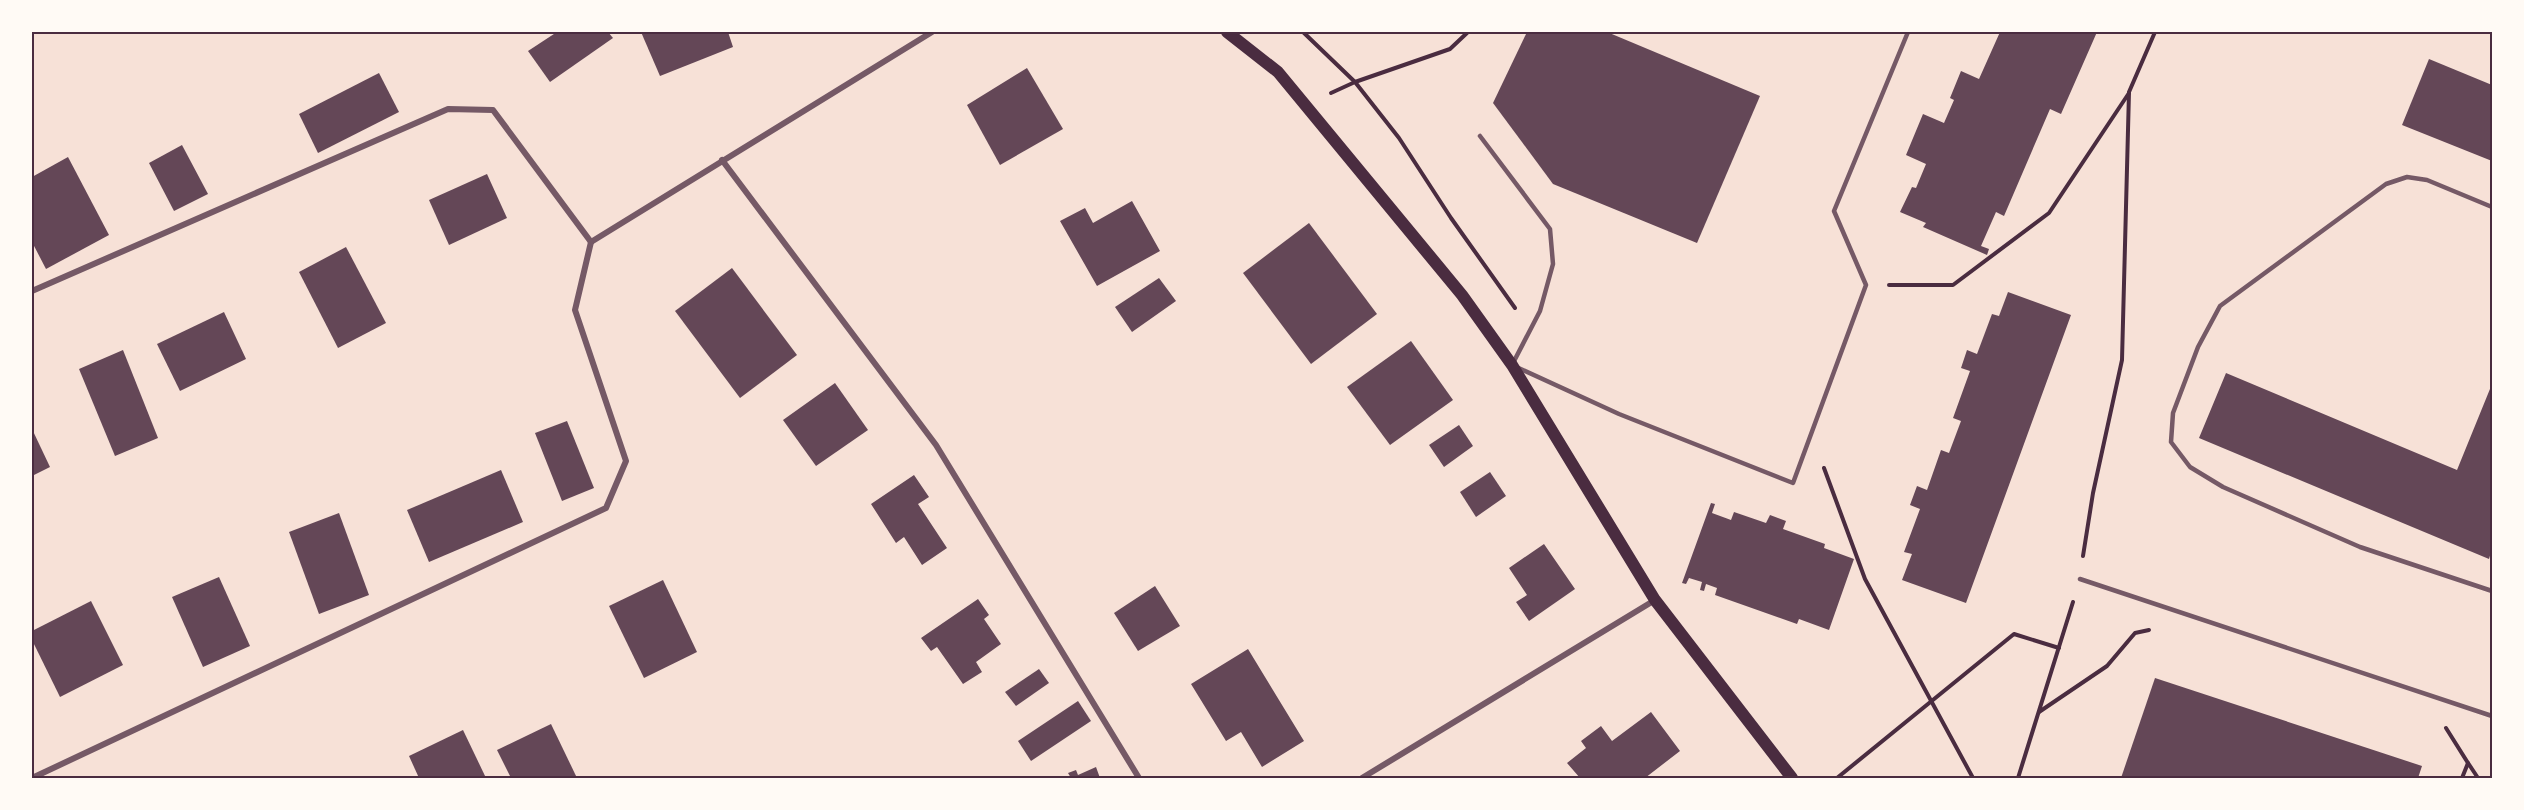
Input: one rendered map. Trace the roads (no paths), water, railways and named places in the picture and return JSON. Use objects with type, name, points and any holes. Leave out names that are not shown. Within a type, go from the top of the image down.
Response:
[{"type":"main road","points":[[1227,32],[1278,72],[1462,295],[1512,365],[1655,600],[1792,778]]},
{"type":"street","points":[[32,778],[606,508],[626,461],[575,310],[591,242],[932,32]]},
{"type":"street","points":[[32,291],[448,109],[493,110],[591,242]]},
{"type":"street","points":[[722,160],[936,445],[1139,778]]},
{"type":"street","points":[[1362,778],[1655,600]]},
{"type":"lane","points":[[1480,136],[1550,229],[1553,264],[1540,311],[1512,365],[1619,414],[1793,483],[1866,285],[1834,211],[1908,32]]},
{"type":"lane","points":[[2493,207],[2427,180],[2407,177],[2386,184],[2220,306],[2198,347],[2173,413],[2171,442],[2190,467],[2223,488],[2360,547],[2493,591]]},
{"type":"lane","points":[[2080,579],[2493,716]]}]
